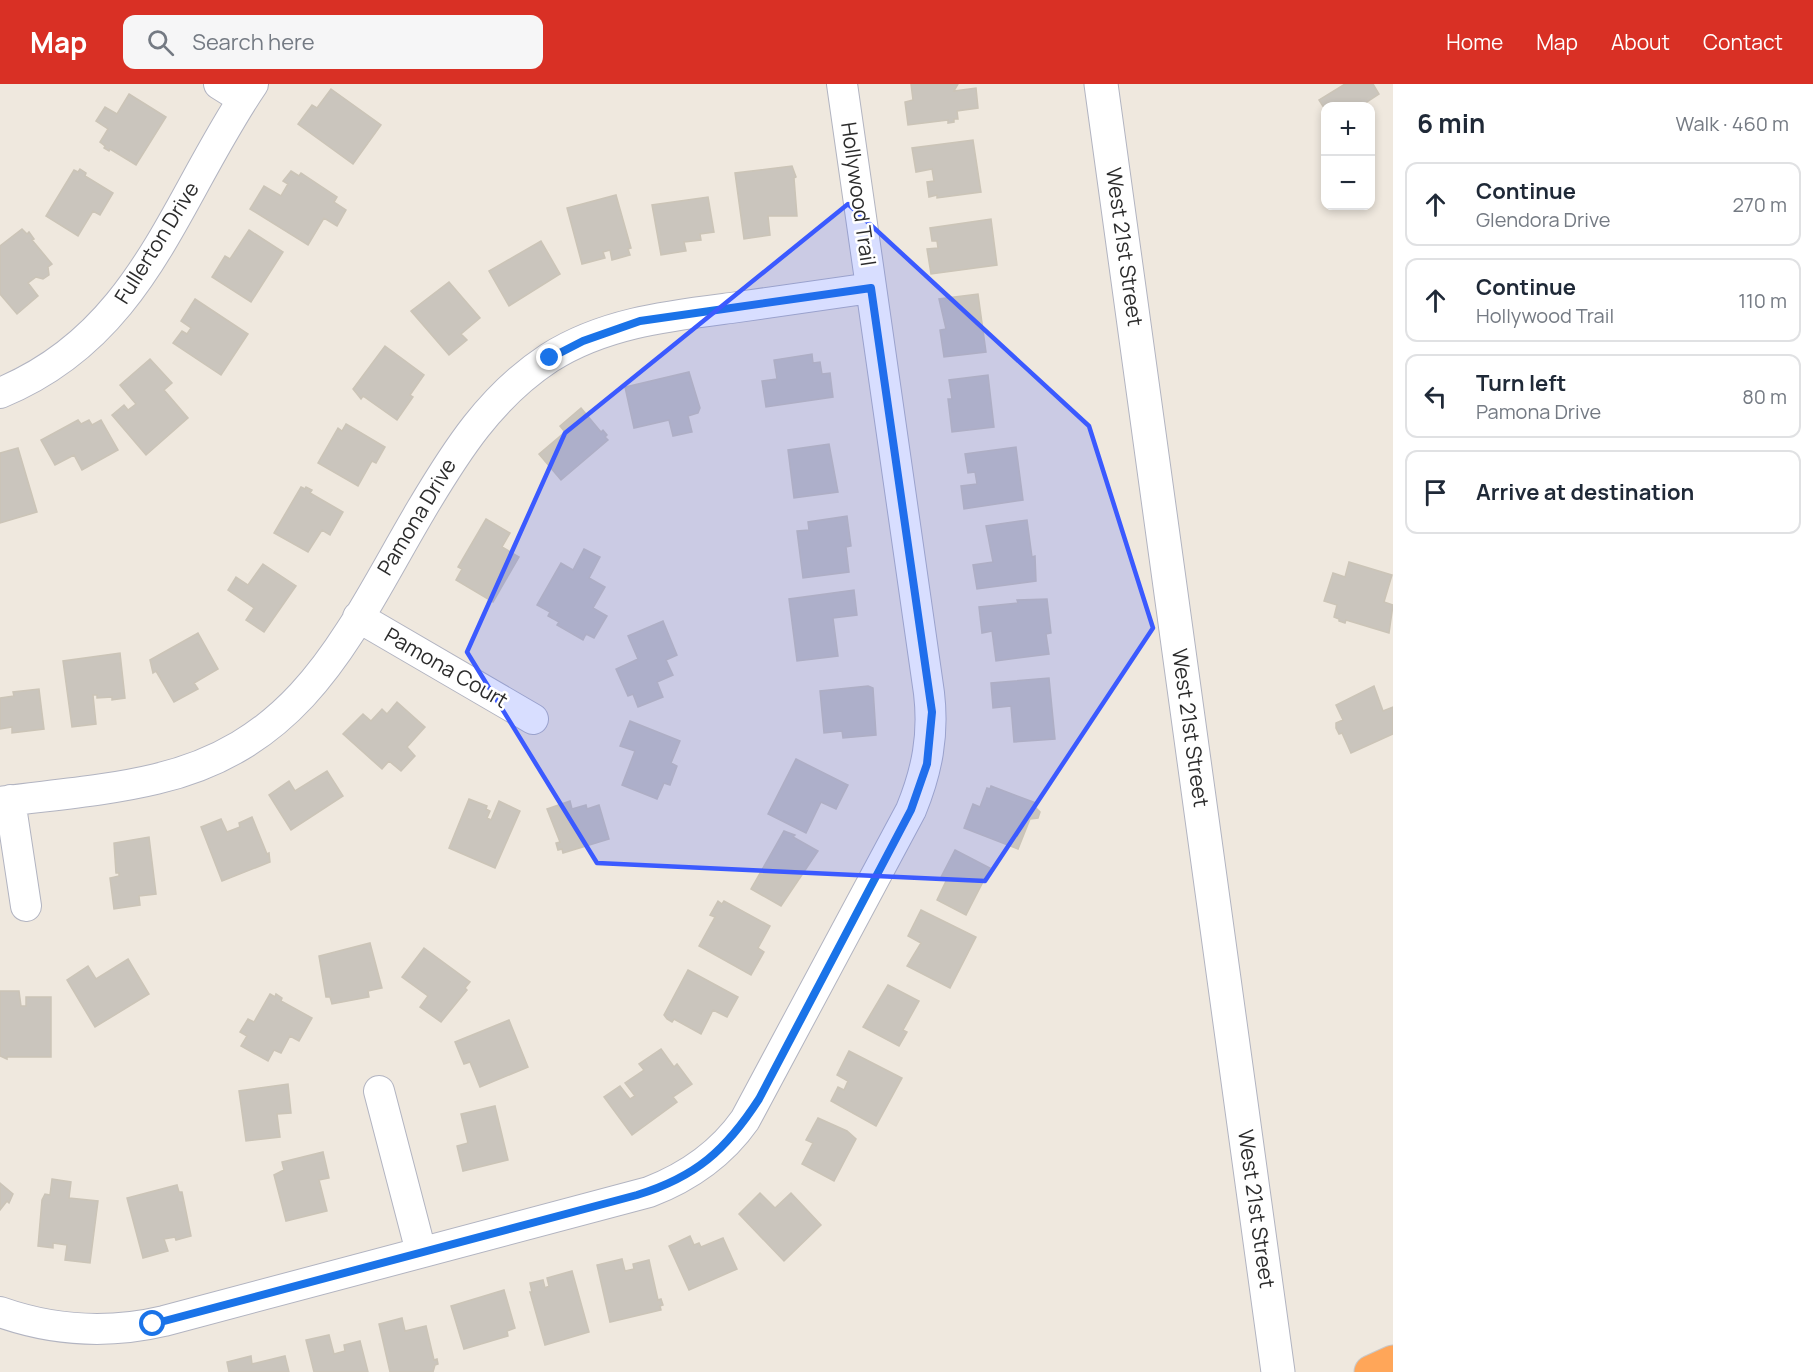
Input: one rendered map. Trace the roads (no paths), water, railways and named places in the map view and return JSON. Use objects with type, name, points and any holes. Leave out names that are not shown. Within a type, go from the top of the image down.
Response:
[{"type":"highway","points":[[1371,1372],[1393,1362]]},
{"type":"street","name":"Hollywood Trail","points":[[0,1312],[30,1322],[66,1328],[127,1328],[164,1321],[654,1190],[694,1170],[732,1139],[759,1099],[911,810],[923,780],[932,732],[929,693],[842,84]]},
{"type":"street","name":"West 21st Street","points":[[1101,84],[1278,1372]]},
{"type":"street","name":"Fullerton Drive","points":[[0,393],[34,377],[66,357],[98,330],[119,306],[148,265],[239,89]]},
{"type":"street","name":"Pamona Drive","points":[[5,801],[156,780],[226,754],[270,726],[309,690],[337,653],[469,432],[512,387],[550,358],[583,341],[640,321],[871,288]]},
{"type":"street","name":"Pamona Court","points":[[358,617],[533,719]]},
{"type":"street","points":[[5,801],[26,906]]},
{"type":"street","points":[[378,1090],[421,1252]]}]
